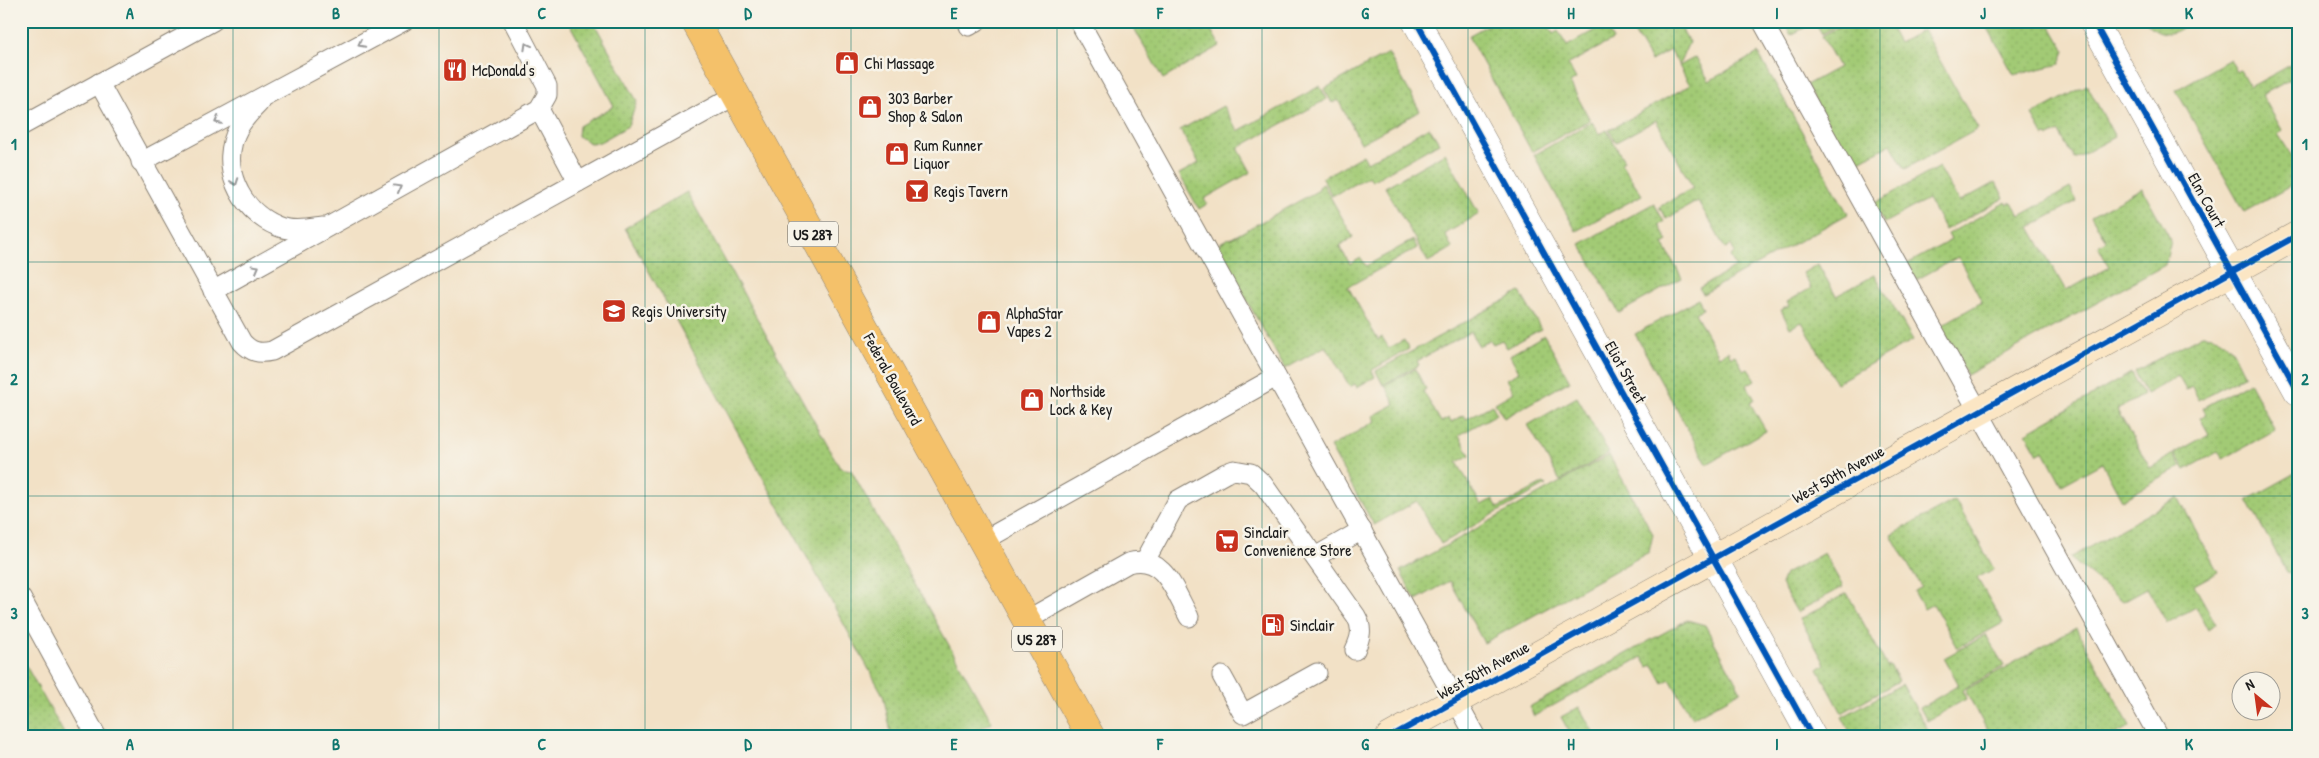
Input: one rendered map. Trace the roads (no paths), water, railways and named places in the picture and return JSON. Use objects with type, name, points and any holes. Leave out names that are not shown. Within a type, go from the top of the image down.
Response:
[{"type":"main road","name":"Federal Boulevard","points":[[702,24],[736,95],[1091,737]]},
{"type":"street","name":"Eliot Street","points":[[1416,21],[1812,737]]},
{"type":"street","name":"Elm Court","points":[[2093,21],[2298,391]]},
{"type":"street","name":"West 50th Avenue","points":[[1400,734],[1456,700],[2298,235]]},
{"type":"lane","points":[[21,126],[213,21]]},
{"type":"lane","points":[[141,162],[404,21]]},
{"type":"lane","points":[[213,292],[539,109],[547,95],[547,86],[513,21]]},
{"type":"lane","points":[[1079,21],[1476,737]]},
{"type":"lane","points":[[1762,21],[2159,737]]},
{"type":"lane","points":[[99,83],[242,342],[256,352],[272,351],[736,95]]},
{"type":"lane","points":[[269,94],[239,127],[232,150],[232,174],[241,198],[257,215],[278,227],[300,230],[322,227],[340,220]]},
{"type":"lane","points":[[539,109],[578,182]]},
{"type":"lane","points":[[983,541],[1276,376]]},
{"type":"lane","points":[[1145,561],[1178,500],[1226,472],[1243,470],[1258,478],[1359,621],[1361,638],[1355,650]]},
{"type":"lane","points":[[1315,557],[1362,530]]},
{"type":"lane","points":[[1027,620],[1128,563],[1145,561],[1160,568],[1165,574],[1189,617]]},
{"type":"lane","points":[[21,598],[97,737]]},
{"type":"lane","points":[[1222,676],[1243,714],[1317,673]]},
{"type":"place","name":"Chi Massage","points":[[847,63]]},
{"type":"place","name":"McDonald's","points":[[455,70]]},
{"type":"place","name":"303 Barber Shop & Salon","points":[[870,107]]},
{"type":"place","name":"Rum Runner Liquor","points":[[897,154]]},
{"type":"place","name":"Regis Tavern","points":[[917,191]]},
{"type":"place","name":"Regis University","points":[[614,311]]},
{"type":"place","name":"AlphaStar Vapes 2","points":[[989,322]]},
{"type":"place","name":"Northside Lock & Key","points":[[1032,400]]},
{"type":"place","name":"Sinclair Convenience Store","points":[[1227,541]]},
{"type":"place","name":"Sinclair","points":[[1273,625]]}]
